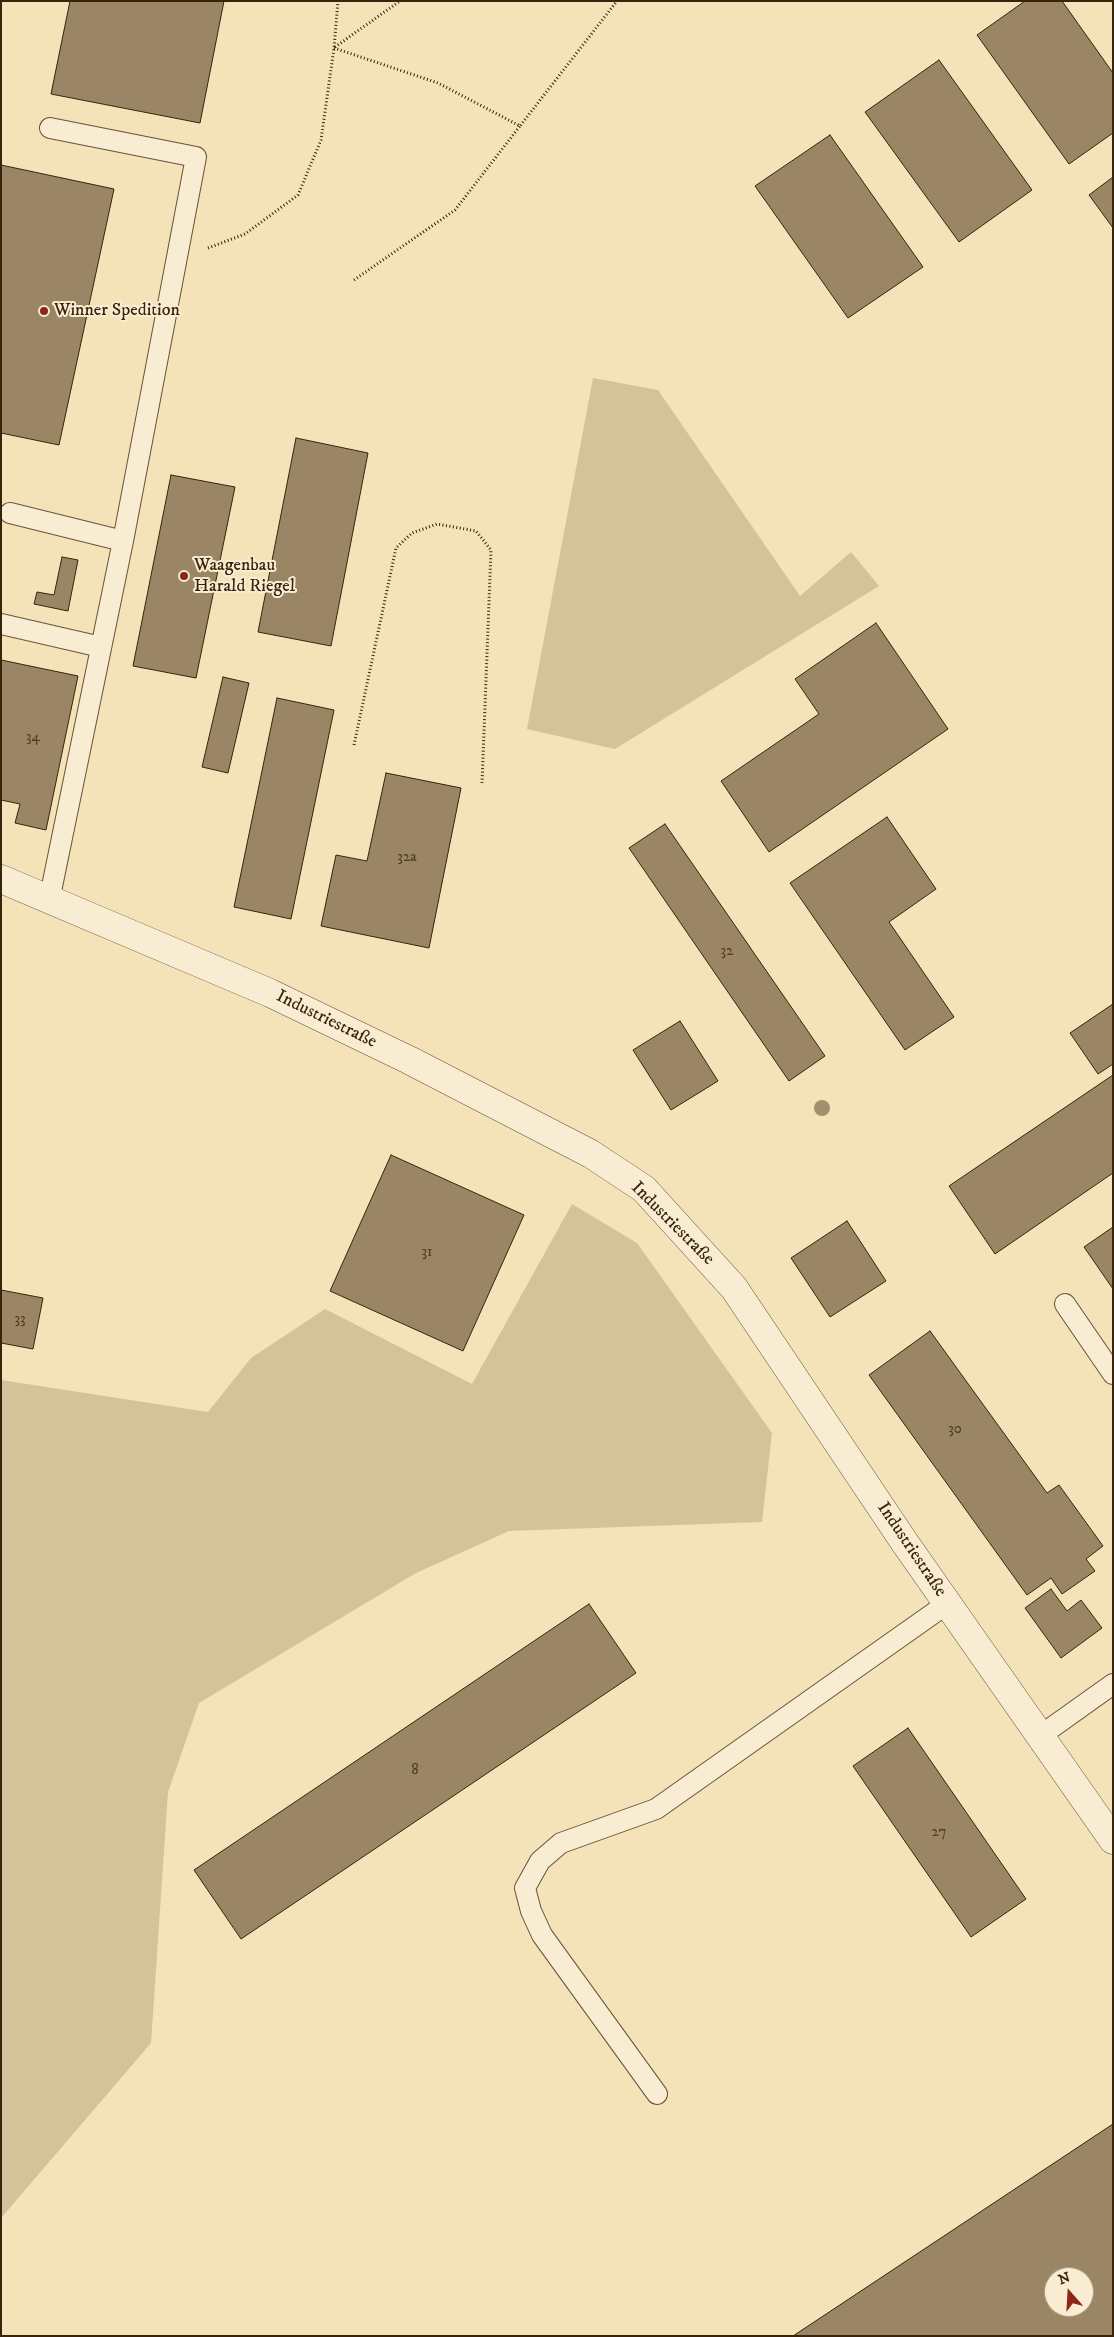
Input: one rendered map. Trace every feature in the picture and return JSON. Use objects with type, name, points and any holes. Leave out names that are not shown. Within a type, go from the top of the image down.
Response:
[{"type":"street","name":"Industriestraße","points":[[1,879],[49,901],[270,993],[409,1060],[591,1154],[644,1190],[734,1288],[948,1603],[1113,1840]]},
{"type":"lane","points":[[49,901],[123,541],[196,158],[50,128]]},
{"type":"lane","points":[[10,513],[123,541]]},
{"type":"lane","points":[[1,624],[101,647]]},
{"type":"lane","points":[[1065,1304],[1113,1374]]},
{"type":"lane","points":[[658,2094],[542,1935],[531,1911],[525,1888],[540,1861],[561,1843],[656,1809],[948,1603]]},
{"type":"lane","points":[[1040,1736],[1113,1684]]},
{"type":"path","points":[[177,260],[245,234],[298,195],[321,140],[334,48],[338,1]]},
{"type":"path","points":[[334,48],[400,1]]},
{"type":"path","points":[[354,280],[455,210],[617,1]]},
{"type":"path","points":[[334,48],[438,83],[520,126]]},
{"type":"path","points":[[354,745],[396,548],[412,533],[436,524],[476,531],[491,550],[482,784]]},
{"type":"shaded area","points":[[593,378],[658,390],[800,596],[851,552],[879,586],[615,749],[527,729]]},
{"type":"shaded area","points":[[572,1204],[637,1243],[772,1433],[762,1522],[509,1531],[416,1573],[199,1703],[168,1792],[151,2043],[1,2218],[1,1380],[208,1412],[251,1358],[325,1309],[472,1384]]},
{"type":"building","points":[[70,1],[224,1],[200,123],[51,94]]},
{"type":"building","points":[[1025,1],[1062,1],[1113,73],[1113,133],[1069,164],[977,35]]},
{"type":"building","points":[[939,60],[1032,190],[959,242],[865,112]]},
{"type":"building","points":[[830,135],[923,267],[848,318],[755,186]]},
{"type":"building","name":"Winner Spedition","points":[[1,165],[114,189],[59,445],[1,433]]},
{"type":"building","points":[[1113,177],[1113,228],[1089,195]]},
{"type":"building","points":[[296,438],[368,453],[331,646],[258,632]]},
{"type":"building","name":"Waagenbau Harald Riegel","points":[[171,475],[235,487],[196,678],[133,666]]},
{"type":"building","points":[[62,557],[78,560],[68,611],[34,604],[37,592],[54,595]]},
{"type":"building","points":[[876,623],[948,729],[769,852],[721,781],[819,714],[795,679]]},
{"type":"building","points":[[1,660],[78,676],[46,830],[15,823],[20,804],[1,800]]},
{"type":"building","points":[[223,677],[249,683],[228,773],[202,767]]},
{"type":"building","points":[[277,698],[334,710],[291,919],[234,907]]},
{"type":"building","points":[[386,773],[461,788],[429,948],[321,926],[336,855],[367,861]]},
{"type":"building","points":[[887,817],[936,889],[889,922],[954,1017],[905,1050],[790,883]]},
{"type":"building","points":[[665,824],[825,1056],[789,1081],[629,848]]},
{"type":"building","points":[[1113,1004],[1113,1064],[1098,1074],[1070,1033]]},
{"type":"building","points":[[680,1021],[718,1081],[671,1110],[633,1050]]},
{"type":"building","points":[[1113,1075],[1113,1173],[995,1254],[949,1186]]},
{"type":"building","points":[[391,1155],[524,1215],[463,1351],[330,1291]]},
{"type":"building","points":[[847,1221],[886,1281],[830,1317],[791,1258]]},
{"type":"building","points":[[1113,1227],[1113,1289],[1084,1247]]},
{"type":"building","points":[[1,1290],[43,1298],[33,1349],[1,1343]]},
{"type":"building","points":[[930,1331],[1047,1493],[1059,1485],[1103,1546],[1086,1559],[1095,1571],[1062,1594],[1051,1578],[1027,1595],[869,1375]]},
{"type":"building","points":[[1051,1589],[1067,1611],[1081,1600],[1102,1628],[1061,1658],[1025,1608]]},
{"type":"building","points":[[589,1604],[636,1673],[241,1939],[194,1870]]},
{"type":"building","points":[[908,1728],[1026,1899],[971,1937],[853,1766]]},
{"type":"building","points":[[1113,2124],[1113,2336],[793,2336]]},
{"type":"place","name":"Winner Spedition","points":[[44,311]]},
{"type":"place","name":"Waagenbau Harald Riegel","points":[[184,576]]}]
